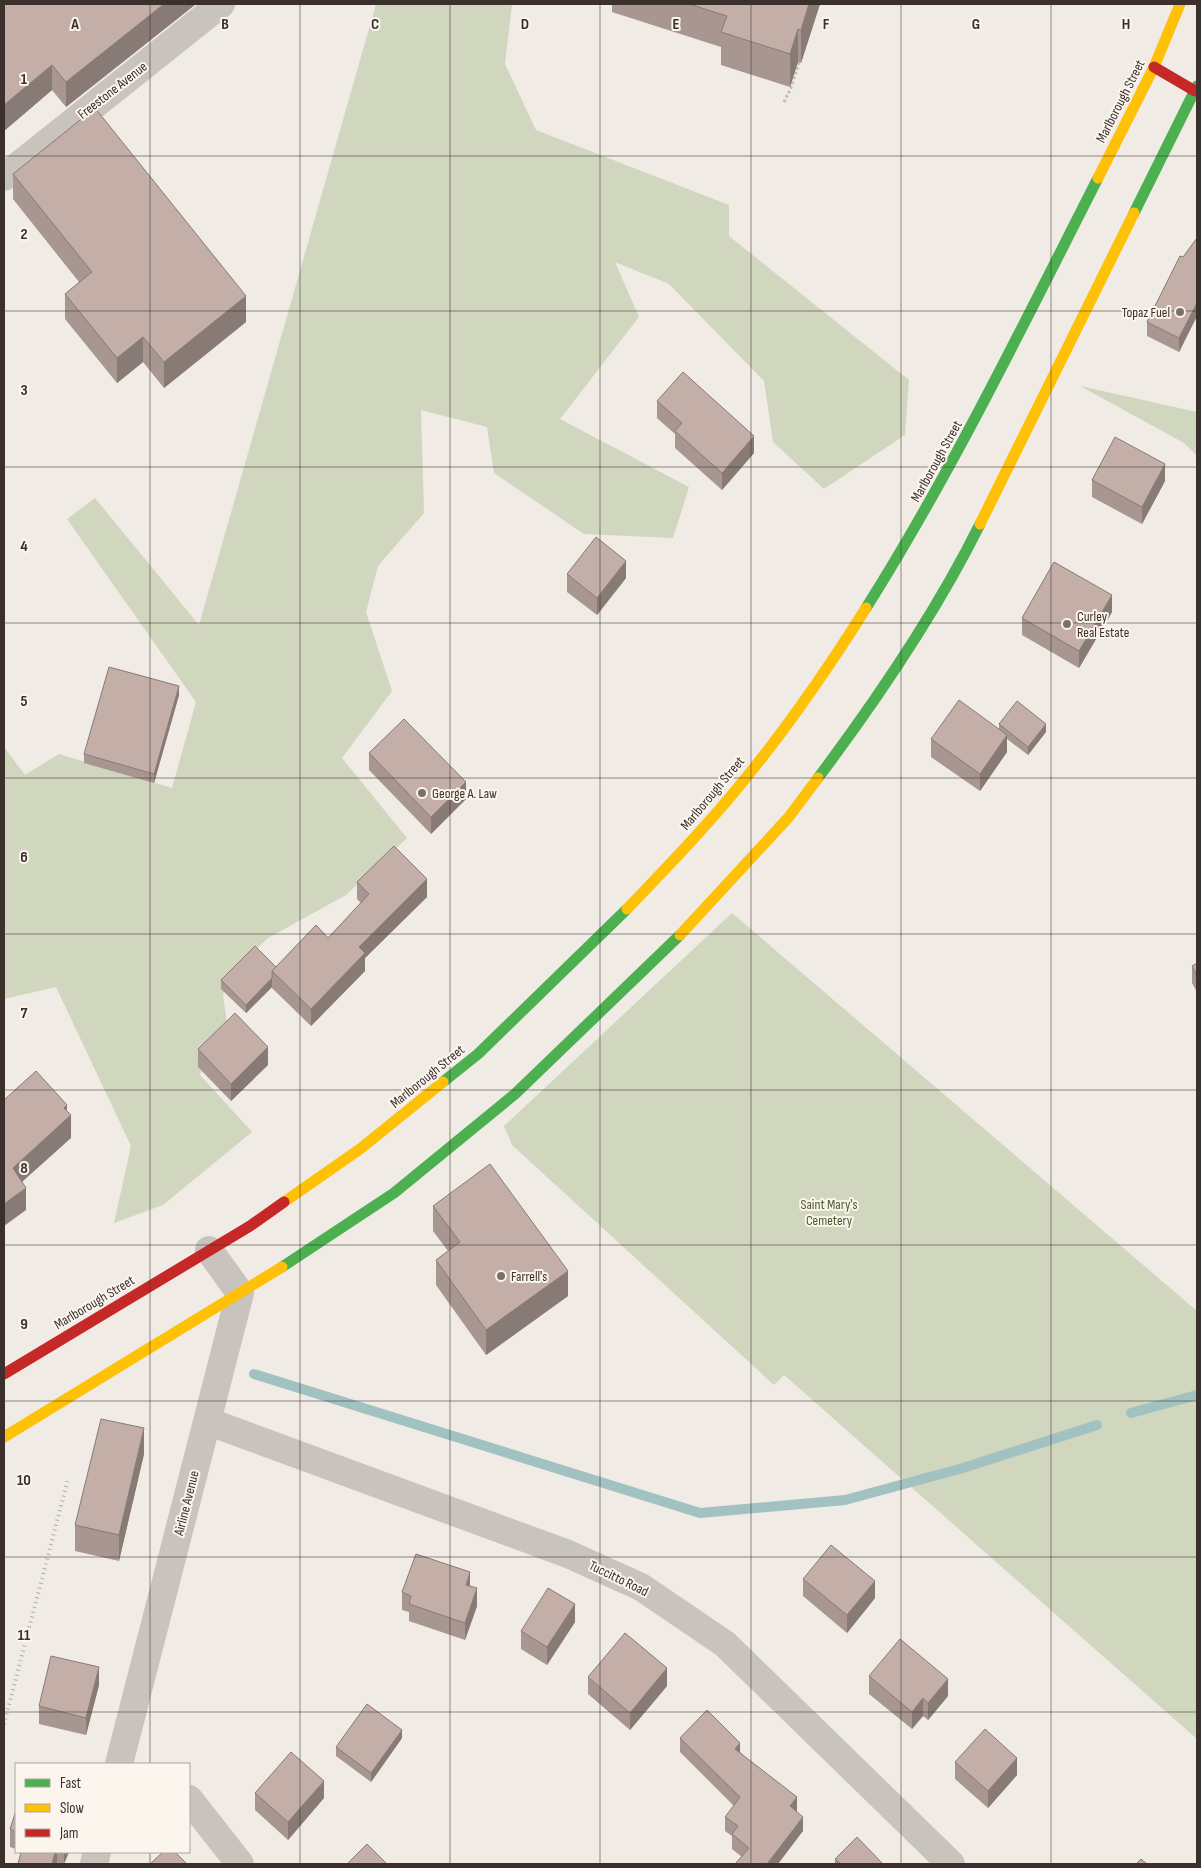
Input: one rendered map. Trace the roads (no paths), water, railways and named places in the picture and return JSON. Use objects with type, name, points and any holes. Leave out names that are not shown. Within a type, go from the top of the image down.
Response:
[{"type":"highway","name":"Marlborough Street","points":[[4,1374],[250,1226],[360,1150],[478,1054],[619,917],[683,850],[745,779],[832,663],[900,555],[970,432],[1154,67],[1180,4]]},
{"type":"highway","points":[[4,1437],[284,1266],[394,1193],[515,1094],[638,977],[685,930],[788,818],[878,694],[926,620],[967,550],[1196,89],[1154,67]]},
{"type":"street","name":"Freestone Avenue","points":[[4,177],[221,4]]},
{"type":"street","points":[[209,1250],[240,1293]]},
{"type":"street","name":"Airline Avenue","points":[[126,1761],[207,1421],[240,1293]]},
{"type":"street","name":"Tuccitto Road","points":[[207,1421],[568,1554],[641,1587],[725,1644],[951,1864]]},
{"type":"street","points":[[190,1801],[240,1864]]},
{"type":"waterway","points":[[254,1374],[700,1513],[845,1500],[963,1468],[1097,1425]]},
{"type":"waterway","points":[[1131,1413],[1197,1395]]},
{"type":"railway","points":[[4,1724],[68,1479]]},
{"type":"place","name":"Topaz Fuel","points":[[1180,312]]},
{"type":"place","name":"Curley Real Estate","points":[[1067,624]]},
{"type":"place","name":"George A. Law","points":[[422,793]]},
{"type":"place","name":"Farrell's","points":[[501,1276]]},
{"type":"park label","name":"Saint Mary's Cemetery","points":[[829,1212]]}]
